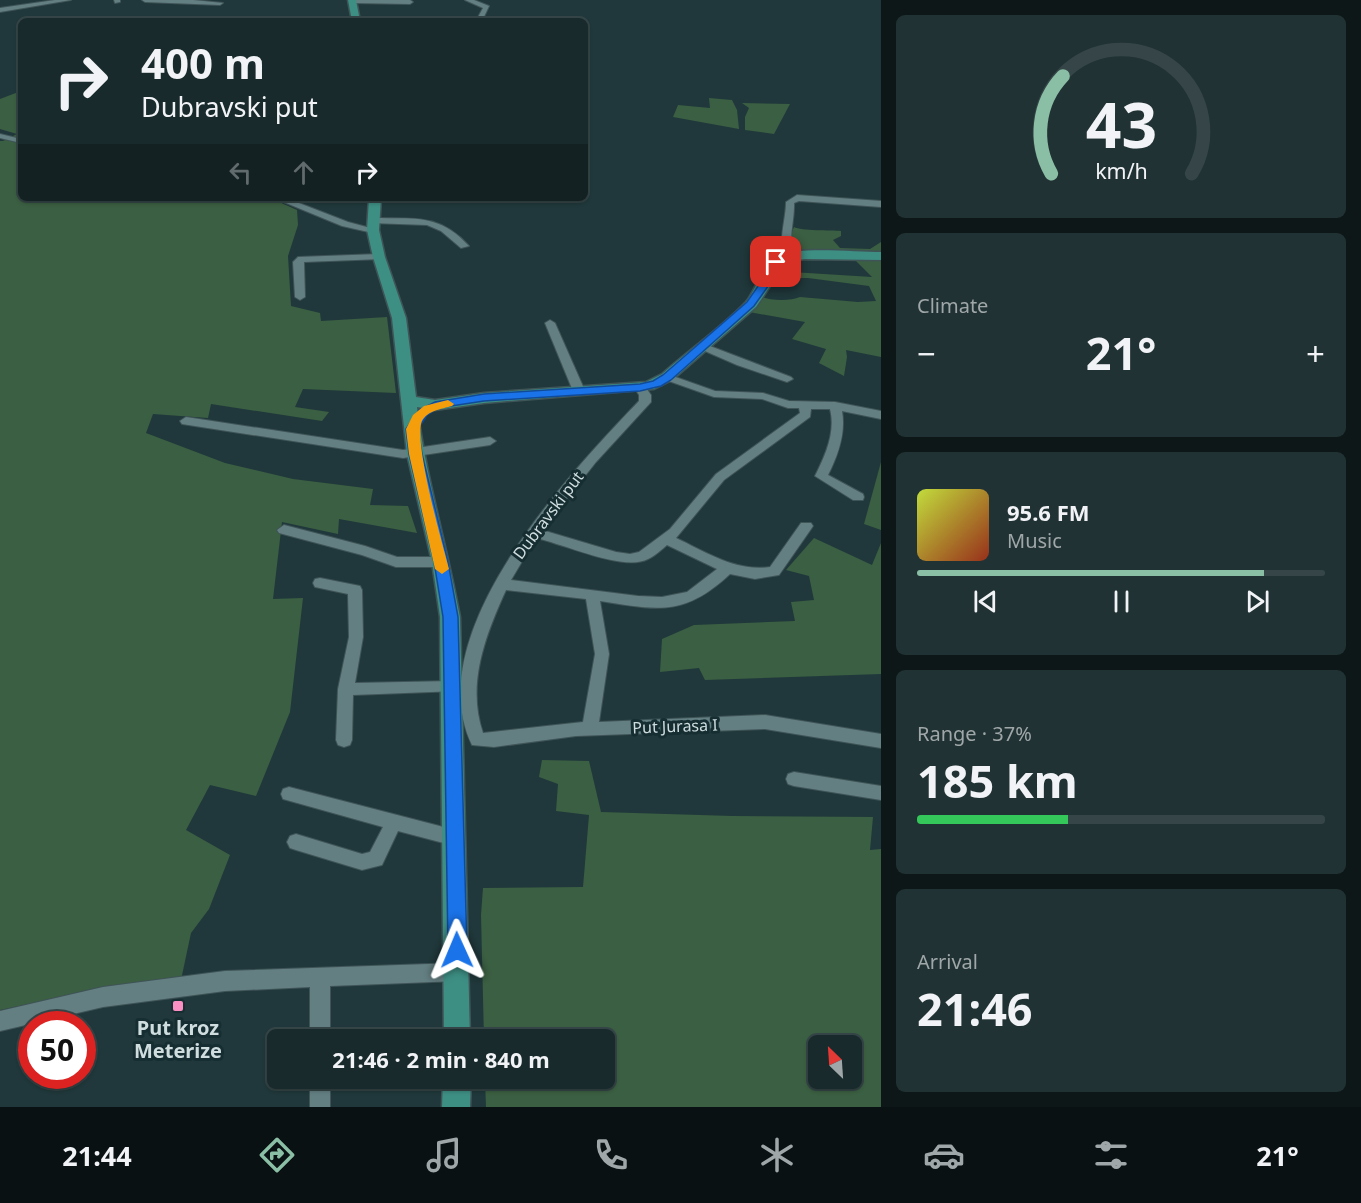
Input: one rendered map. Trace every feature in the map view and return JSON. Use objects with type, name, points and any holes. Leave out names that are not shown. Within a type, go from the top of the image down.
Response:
[{"type":"main road","points":[[352,0],[355,18]]},
{"type":"main road","points":[[375,201],[374,225],[379,257],[399,318],[416,454],[441,562],[450,617],[458,972],[457,1029]]},
{"type":"main road","points":[[409,399],[435,405],[484,398],[640,387],[657,383],[667,377],[751,304],[766,282],[772,265],[789,256],[881,256]]},
{"type":"main road","points":[[409,399],[455,395],[484,398]]},
{"type":"main road","points":[[412,429],[418,417],[435,405]]},
{"type":"main road","points":[[456,1107],[457,1089]]},
{"type":"street","points":[[0,10],[68,0]]},
{"type":"street","points":[[145,0],[219,3]]},
{"type":"street","points":[[352,0],[410,2]]},
{"type":"street","points":[[468,0],[486,7],[480,18]]},
{"type":"street","points":[[0,136],[18,140]]},
{"type":"street","points":[[789,256],[785,249],[785,239],[789,226],[790,202],[797,198],[881,204]]},
{"type":"street","points":[[287,201],[345,224],[429,222],[444,229],[464,246]]},
{"type":"street","points":[[300,297],[297,262],[301,259],[379,257]]},
{"type":"street","points":[[550,323],[579,391]]},
{"type":"street","points":[[702,346],[741,363],[787,378]]},
{"type":"street","points":[[667,377],[714,394],[763,396],[788,404],[835,406],[881,415]]},
{"type":"street","name":"Dubravski put","points":[[473,731],[470,697],[472,660],[502,584],[532,532],[561,493],[645,402],[645,395],[640,387]]},
{"type":"street","points":[[532,532],[615,557],[630,559],[644,556],[675,532],[720,477],[799,421],[806,414],[804,405]]},
{"type":"street","points":[[835,406],[838,415],[831,456],[821,476],[858,497]]},
{"type":"street","points":[[186,421],[385,453],[416,454],[490,441]]},
{"type":"street","points":[[666,539],[727,568],[755,574],[774,571],[806,526]]},
{"type":"street","points":[[284,530],[365,551],[396,562],[441,562]]},
{"type":"street","points":[[502,584],[592,594],[645,603],[666,603],[688,598],[709,585],[727,568]]},
{"type":"street","points":[[320,583],[355,590],[356,637],[346,689],[344,740]]},
{"type":"street","points":[[590,728],[602,654],[592,594]]},
{"type":"street","points":[[346,689],[452,687]]},
{"type":"street","name":"Put Jurasa I","points":[[473,731],[478,740],[494,740],[590,728],[765,722],[881,741]]},
{"type":"street","points":[[794,779],[881,793]]},
{"type":"street","points":[[289,794],[455,838]]},
{"type":"street","points":[[296,842],[362,862],[376,859],[394,822]]},
{"type":"street","points":[[0,1021],[103,997],[225,981],[458,972]]},
{"type":"street","points":[[320,978],[320,1029]]},
{"type":"street","points":[[320,1089],[320,1107]]},
{"type":"green space","points":[[18,92],[18,201],[277,201],[297,210],[298,225],[288,256],[291,306],[320,313],[321,321],[387,317],[396,393],[303,389],[295,407],[329,412],[322,421],[211,404],[208,418],[153,414],[146,433],[225,463],[293,479],[373,489],[370,505],[408,506],[417,533],[339,519],[338,534],[282,522],[273,599],[303,598],[290,712],[256,796],[210,785],[186,830],[230,855],[209,909],[191,933],[181,980],[102,989],[0,1010],[0,141],[17,134],[0,129],[0,99]]},
{"type":"green space","points":[[709,98],[732,100],[737,110],[739,129],[673,117],[678,105],[710,108]]},
{"type":"green space","points":[[742,103],[790,104],[774,134],[745,130],[745,117],[749,108]]},
{"type":"green space","points":[[794,227],[841,231],[841,236],[833,240],[840,248],[870,249],[881,242],[881,252],[797,250],[791,248],[789,239]]},
{"type":"green space","points":[[856,261],[881,261],[881,357],[846,350],[844,376],[819,363],[826,349],[792,339],[805,322],[749,312],[762,297],[781,300],[800,297],[858,302],[876,301],[869,286],[808,278],[772,278],[775,271],[872,277]]},
{"type":"green space","points":[[881,462],[881,530],[864,524]]},
{"type":"green space","points":[[814,538],[872,565],[881,543],[881,674],[705,680],[699,668],[660,672],[662,639],[694,625],[795,621],[791,602],[814,600],[809,576],[786,570]]},
{"type":"green space","points":[[542,760],[589,761],[601,812],[873,817],[870,850],[881,849],[881,1107],[486,1107],[485,1089],[615,1089],[615,1029],[484,1029],[481,915],[483,888],[583,887],[589,815],[556,811],[558,784],[539,777]]},
{"type":"slow traffic","points":[[442,569],[412,429],[418,417],[428,408],[448,404]]},
{"type":"place","name":"Put kroz Meterize","points":[[178,1006]]},
{"type":"route","points":[[457,950],[450,617],[441,562],[412,429],[418,417],[435,405],[484,398],[640,387],[657,383],[667,377],[751,304],[766,282],[769,270],[776,262]]}]
